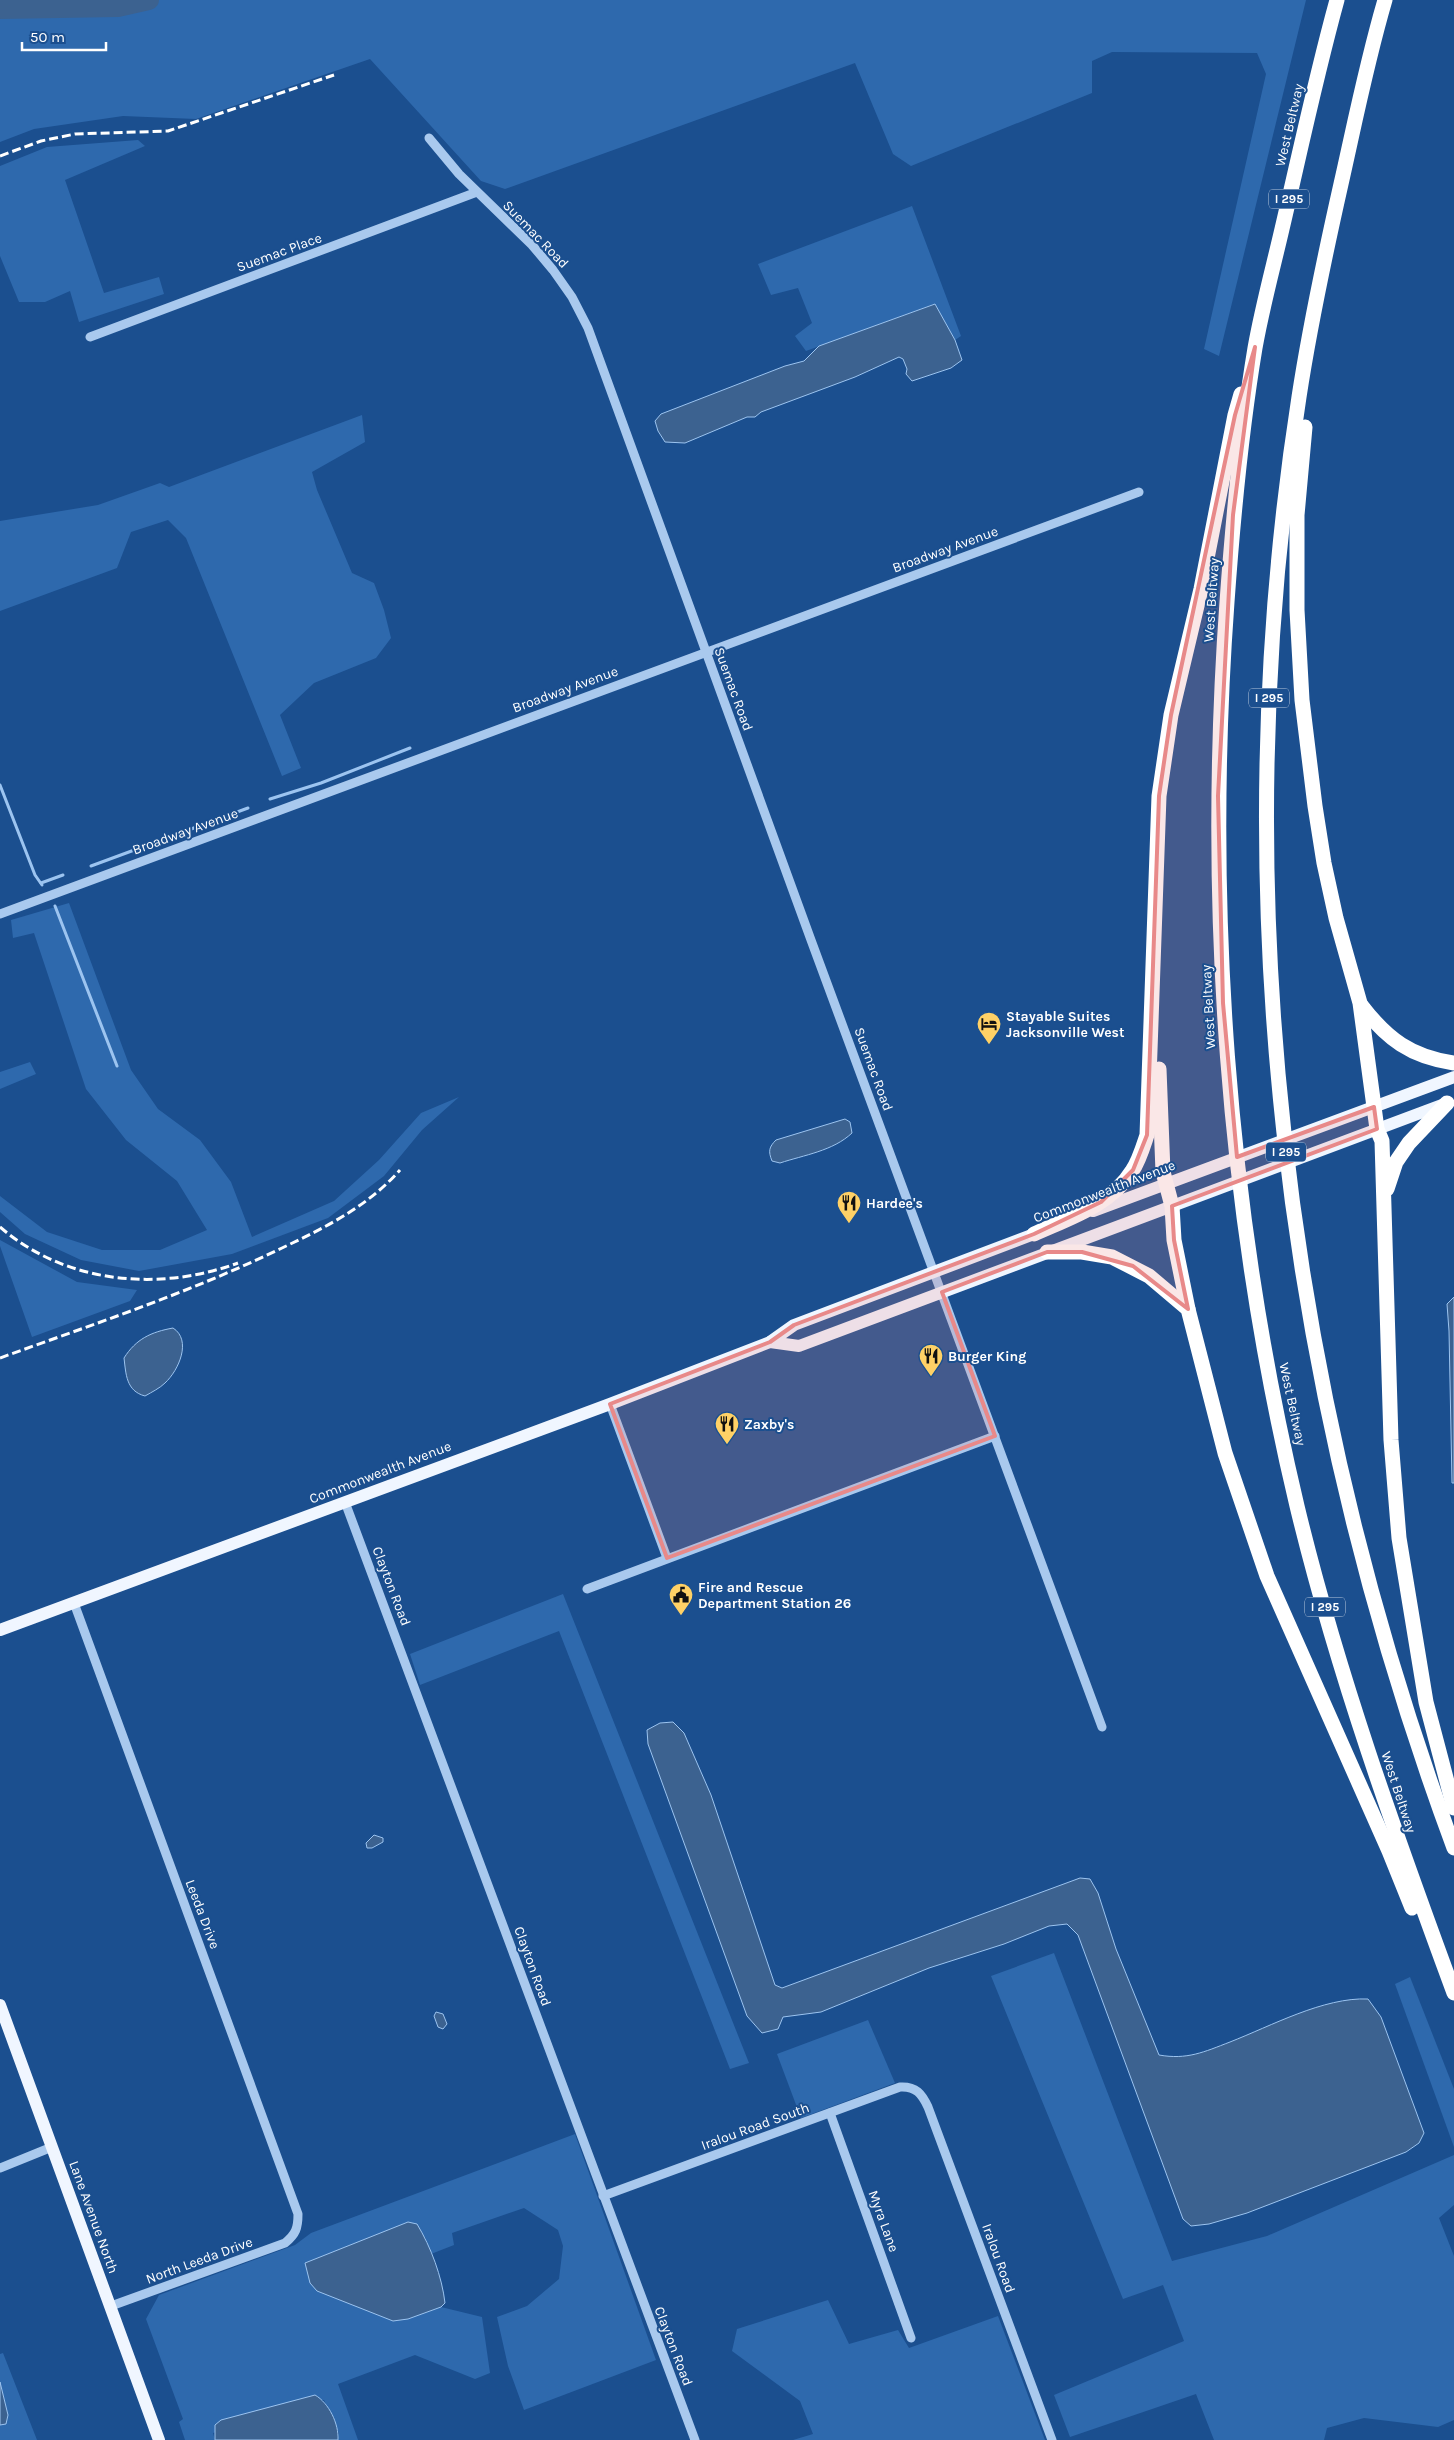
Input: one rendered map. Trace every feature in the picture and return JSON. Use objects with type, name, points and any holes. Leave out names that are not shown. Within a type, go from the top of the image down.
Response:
[{"type":"highway","name":"West Beltway","points":[[1337,0],[1308,114],[1255,347],[1233,515],[1220,717],[1219,903],[1228,1069],[1243,1207],[1274,1402],[1314,1569],[1358,1723],[1400,1848],[1454,1994]]},
{"type":"highway","name":"I 295","points":[[1385,0],[1370,54],[1317,291],[1299,397],[1287,486],[1277,578],[1268,716],[1267,819],[1270,972],[1281,1107],[1291,1196],[1314,1343],[1337,1459],[1353,1526],[1395,1678],[1454,1848]]},
{"type":"highway","points":[[1317,291],[1314,366],[1304,433],[1297,515],[1296,610],[1302,700],[1316,816],[1336,918],[1360,1003],[1377,1129],[1382,1143],[1391,1440],[1399,1538],[1426,1702],[1454,1808]]},
{"type":"highway","points":[[1034,1234],[1101,1202],[1122,1186],[1133,1170],[1147,1135],[1159,796],[1171,715],[1201,589],[1235,415],[1255,347]]},
{"type":"highway","points":[[1153,953],[1162,1150],[1166,1184],[1172,1206],[1174,1240],[1188,1309],[1225,1452],[1267,1576],[1385,1842],[1429,1952],[1454,1994]]},
{"type":"highway","points":[[1360,1003],[1379,1029],[1404,1048],[1437,1060],[1454,1063]]},
{"type":"highway","points":[[1384,1200],[1396,1162],[1421,1128],[1450,1102]]},
{"type":"highway","points":[[1048,1252],[1082,1252],[1112,1257],[1149,1276],[1188,1309]]},
{"type":"main road","name":"Commonwealth Avenue","points":[[0,1630],[610,1404],[770,1342],[794,1325],[1454,1077]]},
{"type":"main road","name":"Commonwealth Avenue","points":[[770,1342],[799,1346],[1450,1102]]},
{"type":"main road","name":"Lane Avenue North","points":[[0,2005],[159,2440]]},
{"type":"street","name":"Suemac Road","points":[[429,138],[477,192],[532,245],[553,270],[572,296],[588,328],[1102,1728]]},
{"type":"street","name":"Suemac Place","points":[[90,337],[477,192]]},
{"type":"street","name":"Broadway Avenue","points":[[0,914],[1140,492]]},
{"type":"street","points":[[610,1404],[667,1558]]},
{"type":"street","points":[[587,1589],[995,1436]]},
{"type":"street","name":"Clayton Road","points":[[346,1502],[694,2440]]},
{"type":"street","name":"Leeda Drive","points":[[74,1603],[290,2190],[298,2214],[298,2226],[294,2236]]},
{"type":"street","name":"Iralou Road South","points":[[603,2196],[900,2087],[916,2089]]},
{"type":"street","name":"Iralou Road","points":[[916,2089],[923,2096],[928,2107],[1052,2440]]},
{"type":"street","name":"Myra Lane","points":[[830,2113],[911,2338]]},
{"type":"street","points":[[0,2168],[52,2148]]},
{"type":"street","name":"North Leeda Drive","points":[[111,2306],[286,2243],[294,2236]]},
{"type":"highlighted area","points":[[1255,347],[1233,515],[1218,796],[1223,1003],[1237,1157],[1374,1107],[1377,1129],[1172,1206],[1174,1240],[1188,1309],[1133,1266],[1082,1252],[1047,1252],[942,1292],[995,1436],[667,1558],[610,1404],[770,1342],[794,1325],[1034,1234],[1101,1202],[1133,1170],[1147,1135],[1159,796],[1171,715],[1235,415]]},
{"type":"shaded area","points":[[0,0],[1306,0],[1219,356],[1204,349],[1266,74],[1257,53],[1112,52],[1092,61],[1092,93],[911,166],[893,154],[855,63],[505,189],[481,181],[370,59],[196,119],[123,116],[34,129],[0,142]]},
{"type":"shaded area","points":[[138,140],[145,146],[65,180],[104,293],[159,277],[164,294],[79,322],[70,291],[45,302],[19,302],[0,256],[0,166],[47,147]]},
{"type":"shaded area","points":[[912,206],[961,336],[955,340],[934,304],[806,351],[795,336],[812,323],[798,288],[771,295],[758,264]]},
{"type":"shaded area","points":[[935,304],[955,340],[962,360],[951,368],[912,381],[906,374],[907,369],[903,359],[899,357],[855,377],[761,412],[755,417],[747,417],[685,443],[665,442],[658,431],[655,421],[661,414],[785,366],[804,361],[819,346]]},
{"type":"shaded area","points":[[362,415],[365,442],[312,472],[317,490],[352,573],[374,583],[384,610],[391,638],[376,658],[314,683],[280,715],[301,768],[282,776],[186,538],[168,520],[131,532],[117,568],[0,611],[0,521],[98,505],[160,483],[169,487]]},
{"type":"shaded area","points":[[69,903],[131,1070],[158,1109],[200,1140],[231,1182],[252,1237],[334,1201],[379,1160],[421,1113],[459,1097],[422,1130],[384,1176],[328,1218],[232,1254],[139,1271],[81,1260],[25,1234],[0,1212],[0,1196],[47,1232],[102,1250],[160,1250],[207,1230],[177,1181],[126,1140],[86,1089],[34,933],[13,938],[11,920]]},
{"type":"shaded area","points":[[30,1062],[36,1074],[0,1089],[0,1072]]},
{"type":"shaded area","points":[[845,1119],[850,1122],[852,1133],[836,1144],[818,1152],[780,1163],[772,1161],[770,1149],[776,1140]]},
{"type":"shaded area","points":[[0,1240],[77,1282],[137,1290],[130,1301],[32,1337],[0,1246]]},
{"type":"shaded area","points":[[1454,1297],[1454,1483],[1452,1483],[1447,1304]]},
{"type":"shaded area","points":[[173,1328],[179,1333],[183,1347],[175,1371],[158,1388],[145,1396],[139,1394],[128,1381],[124,1358],[145,1337]]},
{"type":"shaded area","points":[[563,1594],[749,2063],[730,2069],[559,1631],[420,1685],[410,1654]]},
{"type":"shaded area","points":[[673,1722],[684,1733],[711,1795],[775,1985],[782,1988],[1080,1878],[1090,1879],[1098,1893],[1116,1949],[1159,2055],[1187,2056],[1203,2052],[1316,2008],[1351,2000],[1368,1999],[1381,2017],[1424,2133],[1419,2143],[1406,2152],[1247,2213],[1209,2224],[1191,2226],[1183,2219],[1078,1935],[1067,1924],[1049,1926],[1004,1944],[929,1968],[821,2012],[783,2017],[778,2029],[762,2033],[747,2016],[648,1744],[647,1730],[660,1723]]},
{"type":"shaded area","points":[[374,1835],[383,1838],[383,1842],[372,1848],[367,1848],[366,1843]]},
{"type":"shaded area","points":[[1054,1953],[1172,2261],[1267,2236],[1454,2155],[1454,2205],[1439,2218],[1454,2256],[1454,2420],[1438,2427],[1364,2418],[1327,2428],[1324,2440],[1214,2440],[1196,2394],[1070,2437],[1054,2395],[1184,2341],[1163,2285],[1123,2299],[991,1976]]},
{"type":"shaded area","points":[[1410,1977],[1454,2089],[1454,2147],[1395,1984]]},
{"type":"shaded area","points":[[436,2012],[443,2014],[447,2024],[443,2029],[438,2027],[434,2016]]},
{"type":"shaded area","points":[[868,2020],[895,2083],[801,2118],[777,2054]]},
{"type":"shaded area","points":[[575,2134],[656,2360],[524,2410],[508,2366],[497,2317],[527,2306],[559,2279],[563,2246],[558,2230],[524,2208],[452,2233],[454,2245],[431,2254],[425,2237],[408,2319],[441,2307],[482,2317],[490,2373],[475,2379],[415,2355],[338,2384],[358,2440],[338,2440],[339,2433],[324,2400],[213,2433],[215,2440],[185,2440],[179,2422],[183,2419],[146,2319],[159,2295],[295,2245],[311,2233]]},
{"type":"shaded area","points":[[408,2222],[417,2224],[431,2252],[444,2293],[445,2303],[441,2307],[408,2319],[393,2321],[317,2291],[310,2283],[305,2263]]},
{"type":"shaded area","points":[[828,2300],[849,2344],[898,2330],[909,2348],[998,2316],[1045,2440],[793,2440],[813,2434],[800,2401],[732,2351],[737,2329]]},
{"type":"shaded area","points":[[3,2353],[37,2440],[0,2440],[0,2425],[6,2424],[8,2415],[0,2382],[0,2354]]},
{"type":"shaded area","points":[[0,2382],[8,2415],[6,2424],[0,2425]]},
{"type":"shaded area","points":[[315,2395],[325,2403],[332,2414],[337,2427],[338,2440],[215,2440],[215,2425],[221,2420]]},
{"type":"waterway","points":[[0,9],[118,7],[149,0]]},
{"type":"waterway","points":[[270,799],[321,783],[410,748]]},
{"type":"waterway","points":[[0,785],[35,875],[42,885]]},
{"type":"waterway","points":[[91,866],[248,808]]},
{"type":"waterway","points":[[41,883],[63,875]]},
{"type":"waterway","points":[[55,906],[117,1066]]},
{"type":"railway","points":[[0,156],[41,141],[75,134],[168,131],[334,75]]},
{"type":"railway","points":[[0,1358],[107,1320],[248,1264],[345,1215],[374,1195],[400,1170]]},
{"type":"railway","points":[[0,1227],[26,1246],[54,1261],[83,1271],[114,1277],[145,1279],[177,1278],[208,1272],[238,1263]]},
{"type":"place","name":"Stayable Suites Jacksonville West","points":[[989,1045]]},
{"type":"place","name":"Hardee's","points":[[849,1224]]},
{"type":"place","name":"Burger King","points":[[931,1377]]},
{"type":"place","name":"Zaxby's","points":[[727,1445]]},
{"type":"place","name":"Fire and Rescue Department Station 26","points":[[681,1616]]}]
